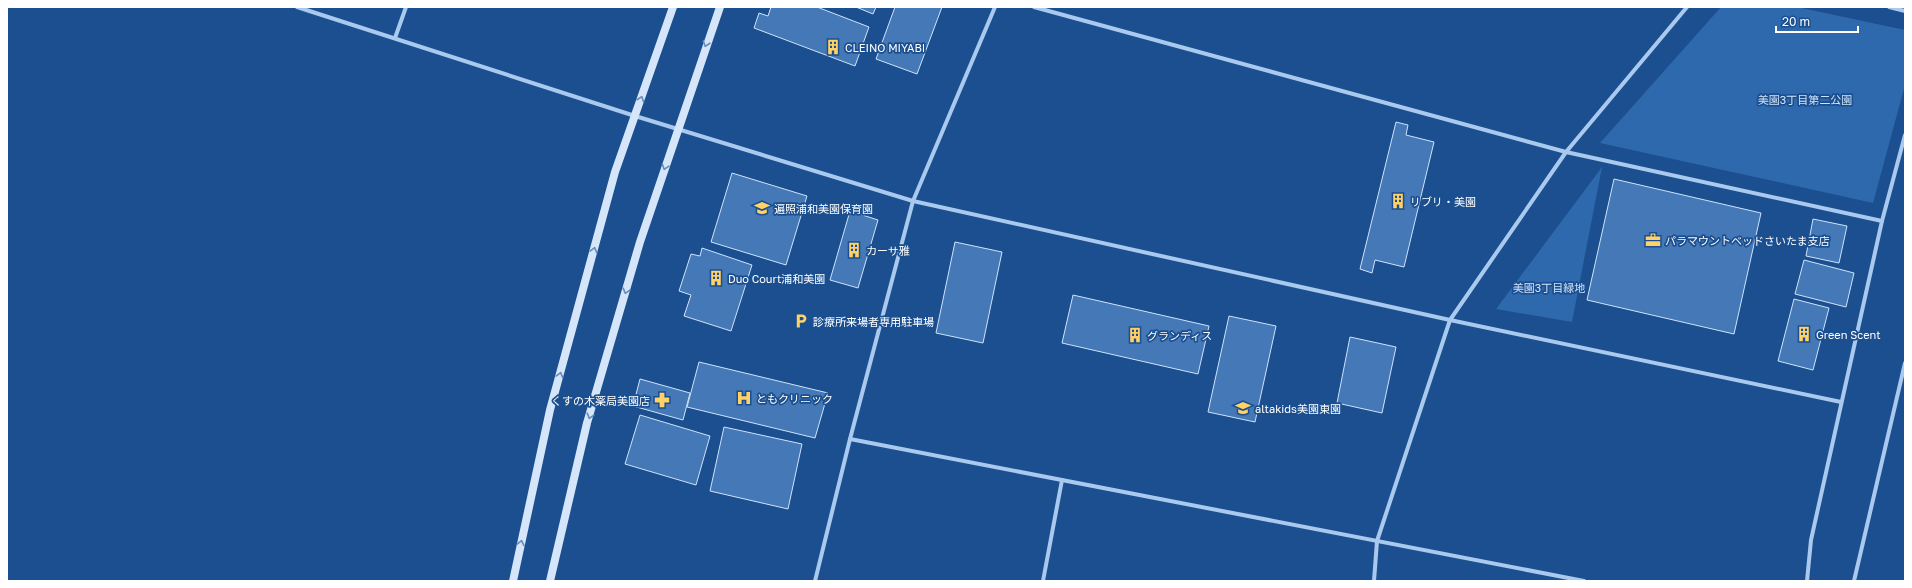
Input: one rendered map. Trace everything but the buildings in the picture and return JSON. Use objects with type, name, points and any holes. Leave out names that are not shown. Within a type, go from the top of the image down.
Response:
[{"type":"street","points":[[296,7],[635,116],[913,201],[1450,320],[1841,402]]},
{"type":"street","points":[[395,38],[406,7]]},
{"type":"street","points":[[513,581],[550,410],[615,172],[673,7]]},
{"type":"street","points":[[550,581],[587,423],[640,242],[677,129],[720,7]]},
{"type":"street","points":[[815,581],[850,439],[913,201],[995,7]]},
{"type":"street","points":[[1034,7],[1566,152],[1882,221]]},
{"type":"street","points":[[1374,581],[1377,541],[1450,320],[1566,152],[1687,7]]},
{"type":"street","points":[[1889,7],[1905,11]]},
{"type":"street","points":[[1808,581],[1811,540],[1841,402],[1882,221],[1905,135]]},
{"type":"street","points":[[1854,581],[1905,363]]},
{"type":"street","points":[[850,439],[1584,581]]},
{"type":"street","points":[[1042,581],[1062,480]]},
{"type":"green space","name":"美園3丁目第二公園","points":[[1721,7],[1797,7],[1905,30],[1905,85],[1873,203],[1600,143]]},
{"type":"green space","name":"美園3丁目緑地","points":[[1602,167],[1572,322],[1496,309]]},
{"type":"place","name":"CLEINO MIYABI","points":[[833,47]]},
{"type":"place","name":"リブリ・美園","points":[[1398,201]]},
{"type":"place","name":"遍照浦和美園保育園","points":[[762,208]]},
{"type":"place","name":"パラマウントベッドさいたま支店","points":[[1653,240]]},
{"type":"place","name":"カーサ雅","points":[[854,250]]},
{"type":"place","name":"Duo Court浦和美園","points":[[716,278]]},
{"type":"place","name":"診療所来場者専用駐車場","points":[[801,321]]},
{"type":"place","name":"Green Scent","points":[[1804,334]]},
{"type":"place","name":"グランディス","points":[[1135,335]]},
{"type":"place","name":"ともクリニック","points":[[744,398]]},
{"type":"place","name":"くすの木薬局美園店","points":[[662,400]]},
{"type":"place","name":"altakids美園東園","points":[[1243,408]]}]
